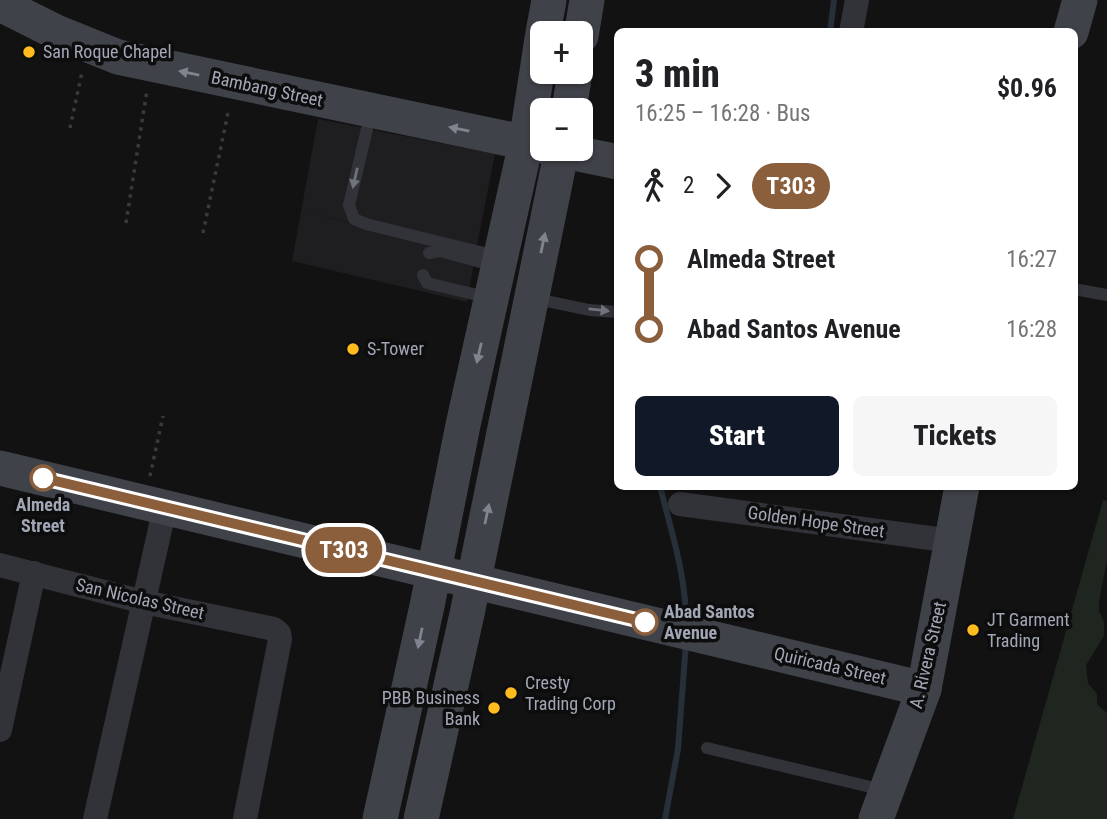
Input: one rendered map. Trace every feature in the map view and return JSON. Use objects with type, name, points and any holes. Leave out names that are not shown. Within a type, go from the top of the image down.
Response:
[{"type":"street","points":[[545,21],[549,0]]},
{"type":"street","points":[[584,21],[587,0]]},
{"type":"street","points":[[852,28],[857,0]]},
{"type":"street","points":[[1072,28],[1080,0]]},
{"type":"street","name":"Bambang Street","points":[[0,4],[88,46],[118,57],[530,143]]},
{"type":"street","name":"Bambang Street","points":[[593,156],[614,161]]},
{"type":"street","points":[[380,819],[497,274],[544,161]]},
{"type":"street","points":[[421,819],[532,298],[548,161]]},
{"type":"street","name":"Quiricada Street","points":[[0,468],[924,688]]},
{"type":"street","name":"A. Rivera Street","points":[[881,805],[924,688],[961,490]]},
{"type":"street","points":[[95,819],[144,601],[155,504]]},
{"type":"street","name":"Golden Hope Street","points":[[680,504],[952,541]]},
{"type":"street","name":"San Nicolas Street","points":[[0,565],[144,601],[274,629],[279,633],[245,819]]},
{"type":"street","points":[[0,730],[34,573]]},
{"type":"lane","points":[[371,111],[349,205],[354,219],[497,274]]},
{"type":"lane","points":[[429,253],[440,251],[497,274]]},
{"type":"lane","points":[[423,275],[428,283],[497,274]]},
{"type":"lane","points":[[1078,290],[1107,295]]},
{"type":"lane","points":[[532,298],[589,310],[614,312]]},
{"type":"lane","points":[[707,748],[881,805]]},
{"type":"path","points":[[70,128],[88,46]]},
{"type":"path","points":[[126,223],[151,65]]},
{"type":"path","points":[[203,233],[234,83]]},
{"type":"path","points":[[155,504],[163,416]]},
{"type":"shaded area","points":[[318,119],[495,154],[475,255],[308,212],[475,257],[467,302],[292,261]]},
{"type":"shaded area","points":[[1103,500],[1107,501],[1107,561],[1099,611],[1104,622],[1104,636],[1086,665],[1088,683],[1097,694],[1097,704],[1107,713],[1107,819],[1013,819]]},
{"type":"waterway","points":[[830,28],[834,0]]},
{"type":"waterway","points":[[661,490],[681,570],[686,622]]},
{"type":"waterway","points":[[665,819],[678,749],[686,643]]},
{"type":"bus line","name":"T303","points":[[43,478],[645,622]]},
{"type":"place","name":"San Roque Chapel","points":[[29,52]]},
{"type":"place","name":"S-Tower","points":[[353,349]]},
{"type":"place","name":"Almeda Street","points":[[43,478]]},
{"type":"place","name":"Abad Santos Avenue","points":[[645,622]]},
{"type":"place","name":"JT Garment Trading","points":[[973,630]]},
{"type":"place","name":"Cresty Trading Corp","points":[[511,693]]},
{"type":"place","name":"PBB Business Bank","points":[[494,708]]}]
